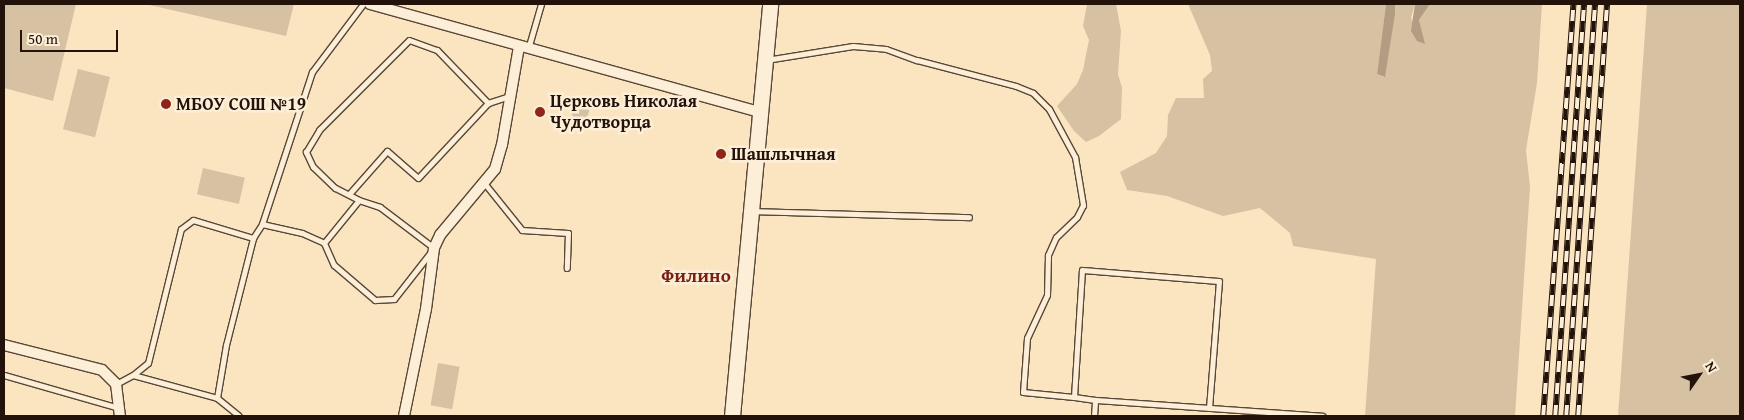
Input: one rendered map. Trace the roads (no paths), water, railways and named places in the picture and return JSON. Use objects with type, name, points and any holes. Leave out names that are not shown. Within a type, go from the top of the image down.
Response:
[{"type":"main road","points":[[732,416],[749,211],[770,4]]},
{"type":"street","points":[[370,4],[759,112]]},
{"type":"street","points":[[404,416],[426,309],[434,248],[446,228],[486,184],[495,169],[502,145],[510,96],[523,48]]},
{"type":"street","points":[[4,346],[102,370],[116,384],[121,412]]},
{"type":"lane","points":[[217,398],[226,345],[253,238],[262,224],[312,72],[363,4]]},
{"type":"lane","points":[[523,48],[541,4]]},
{"type":"lane","points":[[262,224],[302,233],[324,244],[334,265],[375,300],[394,299],[434,248],[380,207],[358,200],[350,193],[335,188],[313,167],[306,152],[319,130],[409,40],[436,50],[488,103]]},
{"type":"lane","points":[[764,60],[853,46],[886,49],[917,60],[1016,86],[1033,93],[1049,109],[1075,157],[1083,206],[1077,217],[1056,237],[1048,255],[1047,295],[1027,338],[1023,392],[1095,400],[1322,416]]},
{"type":"lane","points":[[350,193],[387,151],[418,178],[488,103],[510,96]]},
{"type":"lane","points":[[486,184],[522,230],[568,233],[567,268]]},
{"type":"lane","points":[[324,244],[358,200]]},
{"type":"lane","points":[[749,211],[969,217]]},
{"type":"lane","points":[[116,384],[133,375],[148,363],[181,229],[193,220],[253,238]]},
{"type":"lane","points":[[1074,397],[1082,270],[1219,281],[1209,408]]},
{"type":"lane","points":[[4,375],[121,412]]},
{"type":"lane","points":[[133,375],[217,398],[239,416]]},
{"type":"lane","points":[[1094,416],[1095,400]]},
{"type":"railway","points":[[1543,416],[1573,4]]},
{"type":"railway","points":[[1555,416],[1584,4]]},
{"type":"railway","points":[[1566,416],[1595,4]]},
{"type":"railway","points":[[1578,416],[1607,4]]},
{"type":"place","name":"МБОУ СОШ №19","points":[[166,104]]},
{"type":"place","name":"Церковь Николая Чудотворца","points":[[540,112]]},
{"type":"place","name":"Шашлычная","points":[[721,154]]},
{"type":"district","name":"Филино","points":[[696,276]]}]
